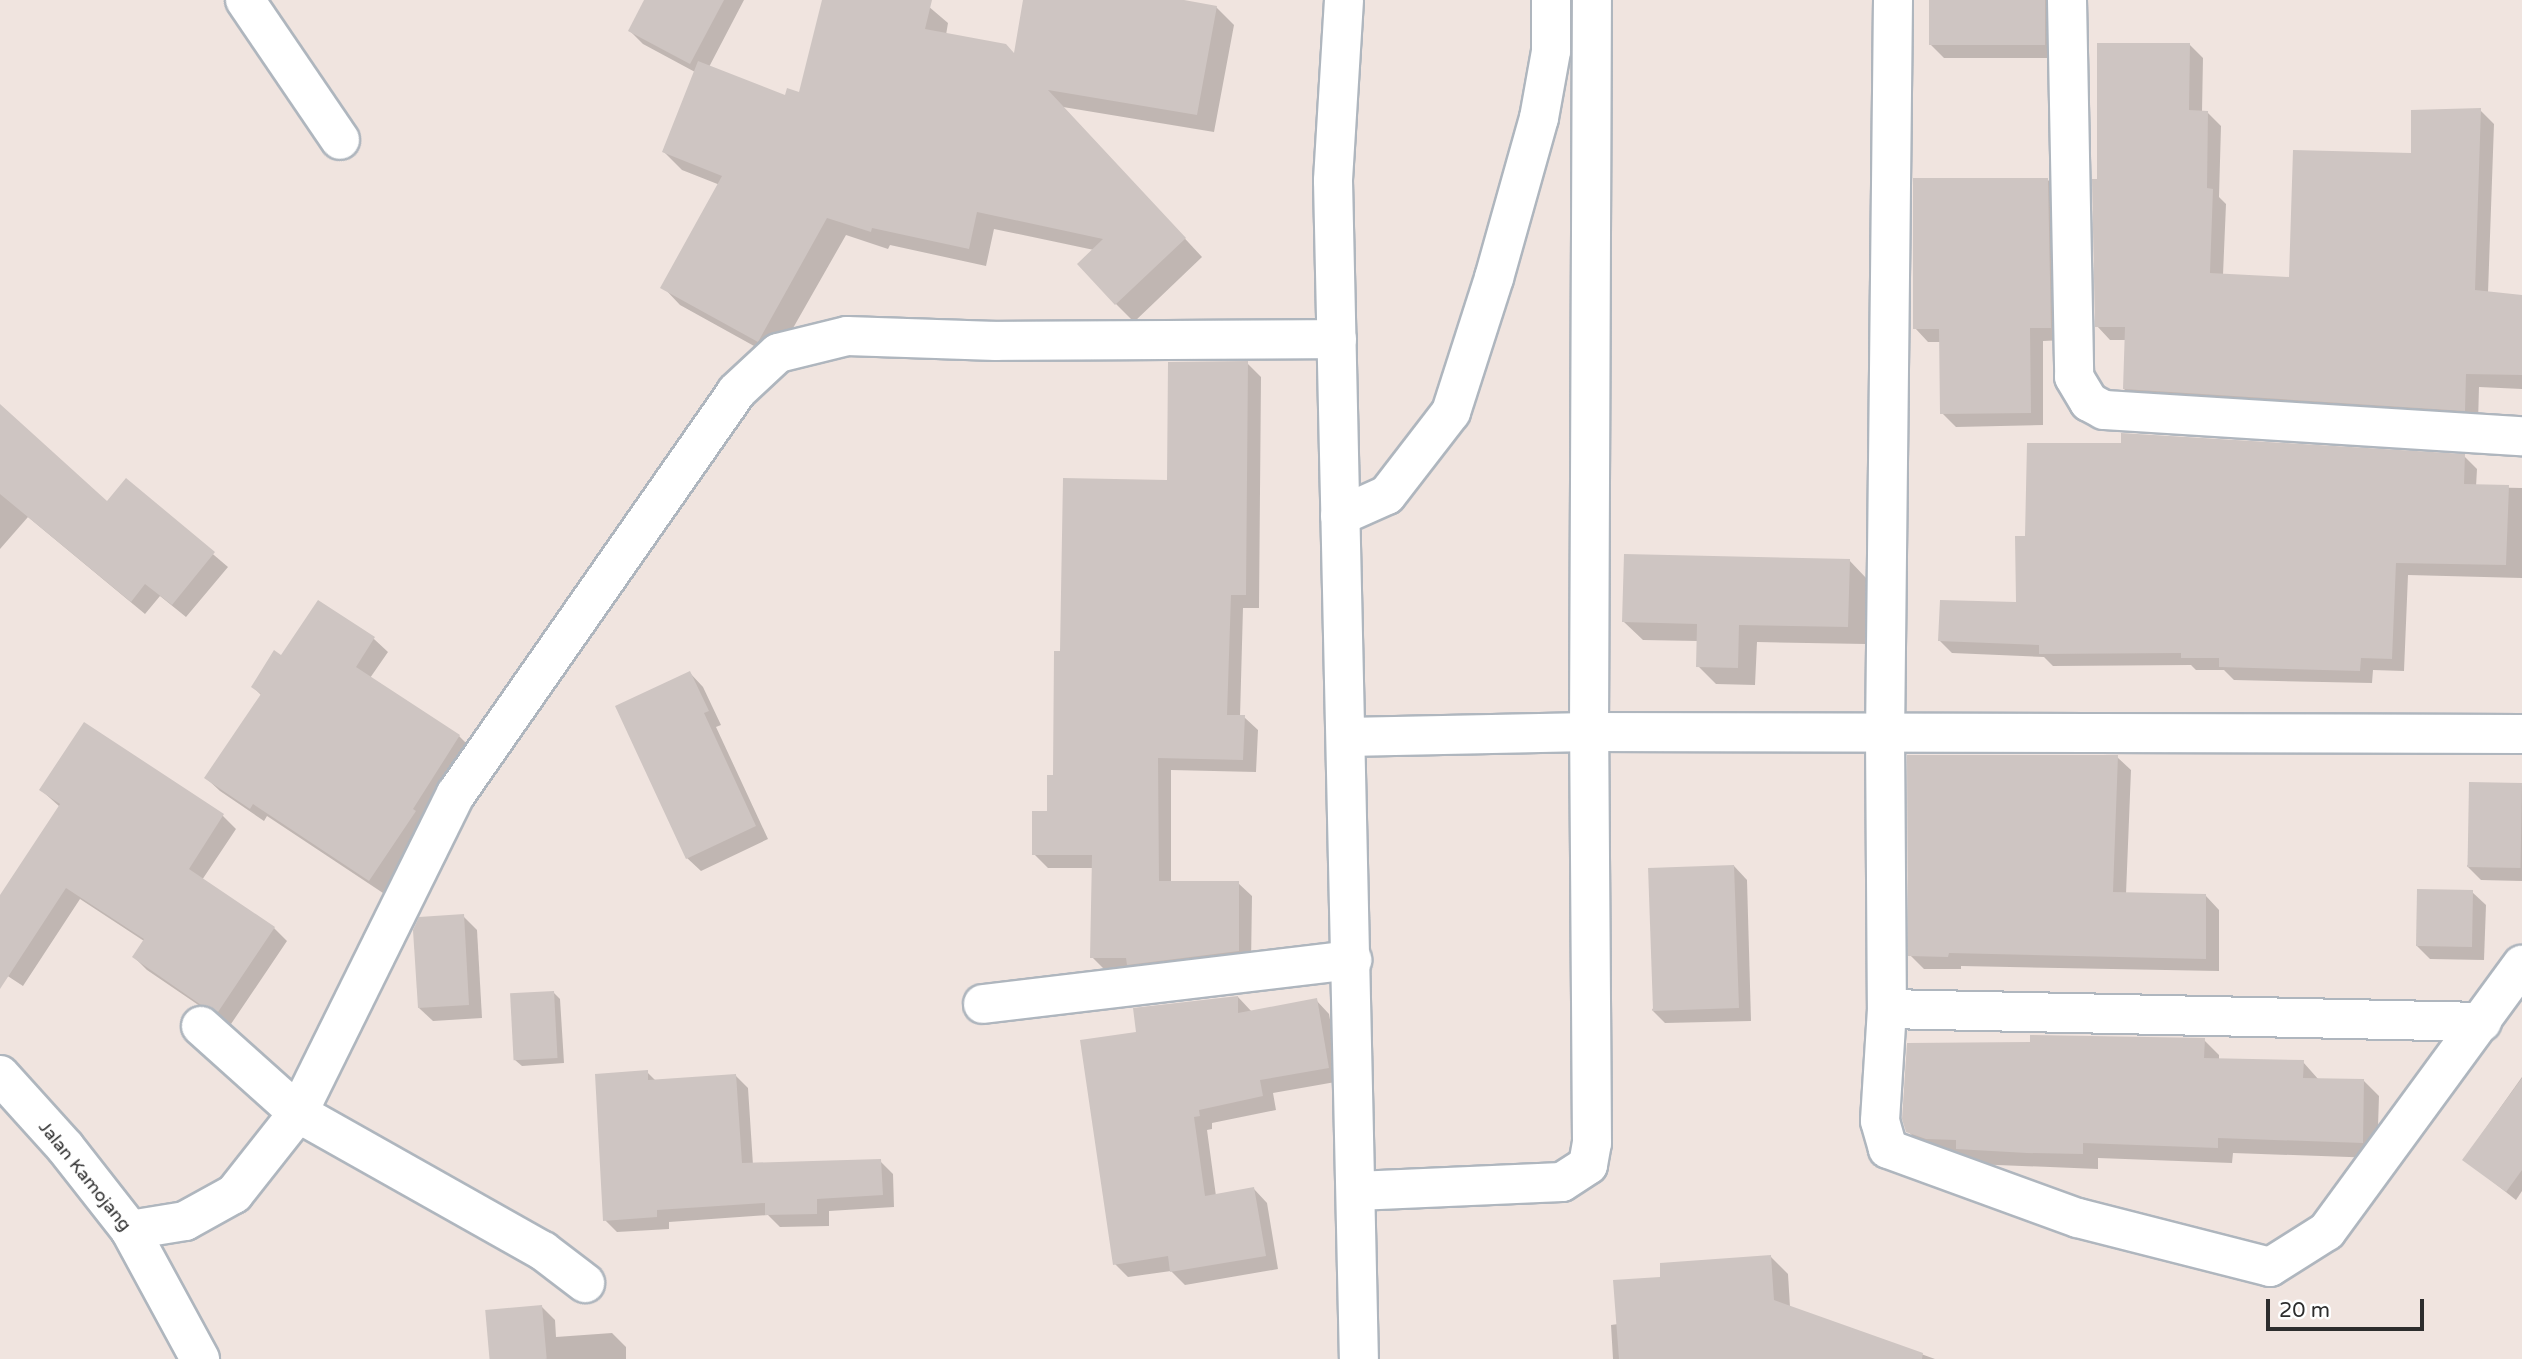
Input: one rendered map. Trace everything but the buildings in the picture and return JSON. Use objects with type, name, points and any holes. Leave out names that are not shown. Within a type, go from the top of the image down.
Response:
[{"type":"street","points":[[245,0],[340,140]]},
{"type":"street","points":[[1344,0],[1333,181],[1359,1359]]},
{"type":"street","points":[[1340,516],[1387,495],[1451,412],[1494,278],[1539,118],[1551,51],[1551,0]]},
{"type":"street","points":[[1356,1191],[1562,1182],[1588,1165],[1592,1143],[1589,732],[1592,0]]},
{"type":"street","points":[[1893,0],[1885,734],[1887,1009],[1880,1121],[1888,1149],[2078,1219],[2270,1267],[2327,1231],[2522,965]]},
{"type":"street","points":[[2067,0],[2074,377],[2089,402],[2104,410],[2522,436]]},
{"type":"street","points":[[130,1230],[185,1221],[233,1194],[298,1113],[456,794],[736,392],[778,353],[847,336],[996,341],[1337,339]]},
{"type":"street","points":[[1346,737],[1589,732],[2522,734]]},
{"type":"street","points":[[983,1004],[1352,960]]},
{"type":"street","points":[[1887,1009],[2482,1022]]},
{"type":"street","points":[[201,1026],[298,1113],[543,1251],[585,1283]]},
{"type":"street","name":"Jalan Kamojang","points":[[0,1075],[65,1147],[130,1230],[200,1359]]}]
